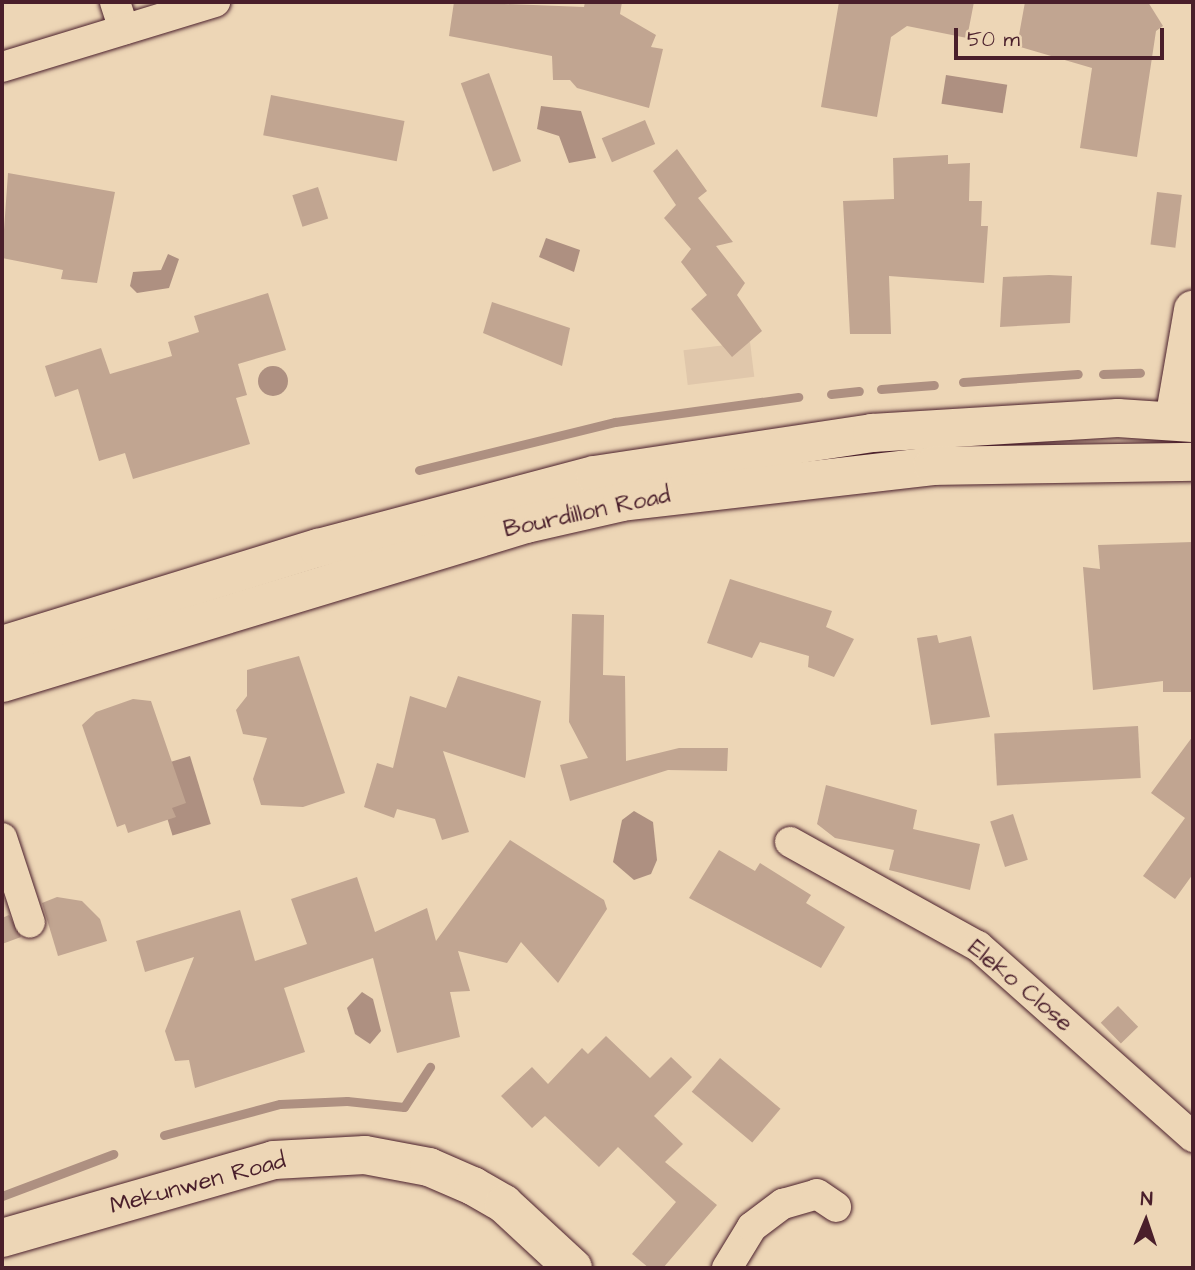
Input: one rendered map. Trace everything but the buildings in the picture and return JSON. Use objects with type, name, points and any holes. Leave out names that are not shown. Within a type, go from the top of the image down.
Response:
[{"type":"main road","points":[[1184,422],[1193,310]]},
{"type":"main road","name":"Bourdillon Road","points":[[2,645],[318,548],[595,475],[806,439],[1118,418],[1184,422]]},
{"type":"main road","name":"Bourdillon Road","points":[[2,682],[526,524],[622,502],[933,466],[1193,462]]},
{"type":"main road","name":"Mekunwen Road","points":[[2,1238],[274,1160],[365,1155],[429,1167],[473,1186],[504,1204],[573,1268]]},
{"type":"street","points":[[115,2],[124,30]]},
{"type":"street","points":[[2,67],[215,2]]},
{"type":"street","points":[[2,838],[30,923]]},
{"type":"street","name":"Eleko Close","points":[[790,842],[978,946],[1193,1137]]},
{"type":"street","points":[[727,1268],[752,1227],[783,1204],[817,1194],[836,1207]]},
{"type":"shaded area","points":[[946,75],[1007,85],[1003,113],[941,104]]},
{"type":"shaded area","points":[[541,106],[581,111],[596,158],[569,163],[559,136],[537,129]]},
{"type":"shaded area","points":[[546,238],[580,250],[574,272],[539,257]]},
{"type":"shaded area","points":[[168,254],[179,259],[169,288],[137,293],[130,286],[133,272],[161,270]]},
{"type":"shaded area","points":[[750,342],[754,377],[688,385],[683,350]]},
{"type":"shaded area","points":[[273,366],[284,370],[288,381],[284,392],[273,396],[262,392],[258,381],[262,370]]},
{"type":"shaded area","points":[[190,756],[211,824],[173,836],[152,768]]},
{"type":"shaded area","points":[[634,811],[653,822],[657,860],[651,874],[634,880],[613,862],[622,820]]},
{"type":"shaded area","points":[[362,992],[373,999],[381,1031],[370,1044],[355,1034],[347,1008]]},
{"type":"waterway","points":[[1103,374],[1140,373]]},
{"type":"waterway","points":[[963,382],[1078,374]]},
{"type":"waterway","points":[[881,389],[934,385]]},
{"type":"waterway","points":[[831,394],[859,391]]},
{"type":"waterway","points":[[419,470],[615,422],[798,397]]},
{"type":"waterway","points":[[164,1135],[280,1104],[347,1101],[404,1107],[430,1067]]},
{"type":"waterway","points":[[2,1196],[113,1154]]}]
